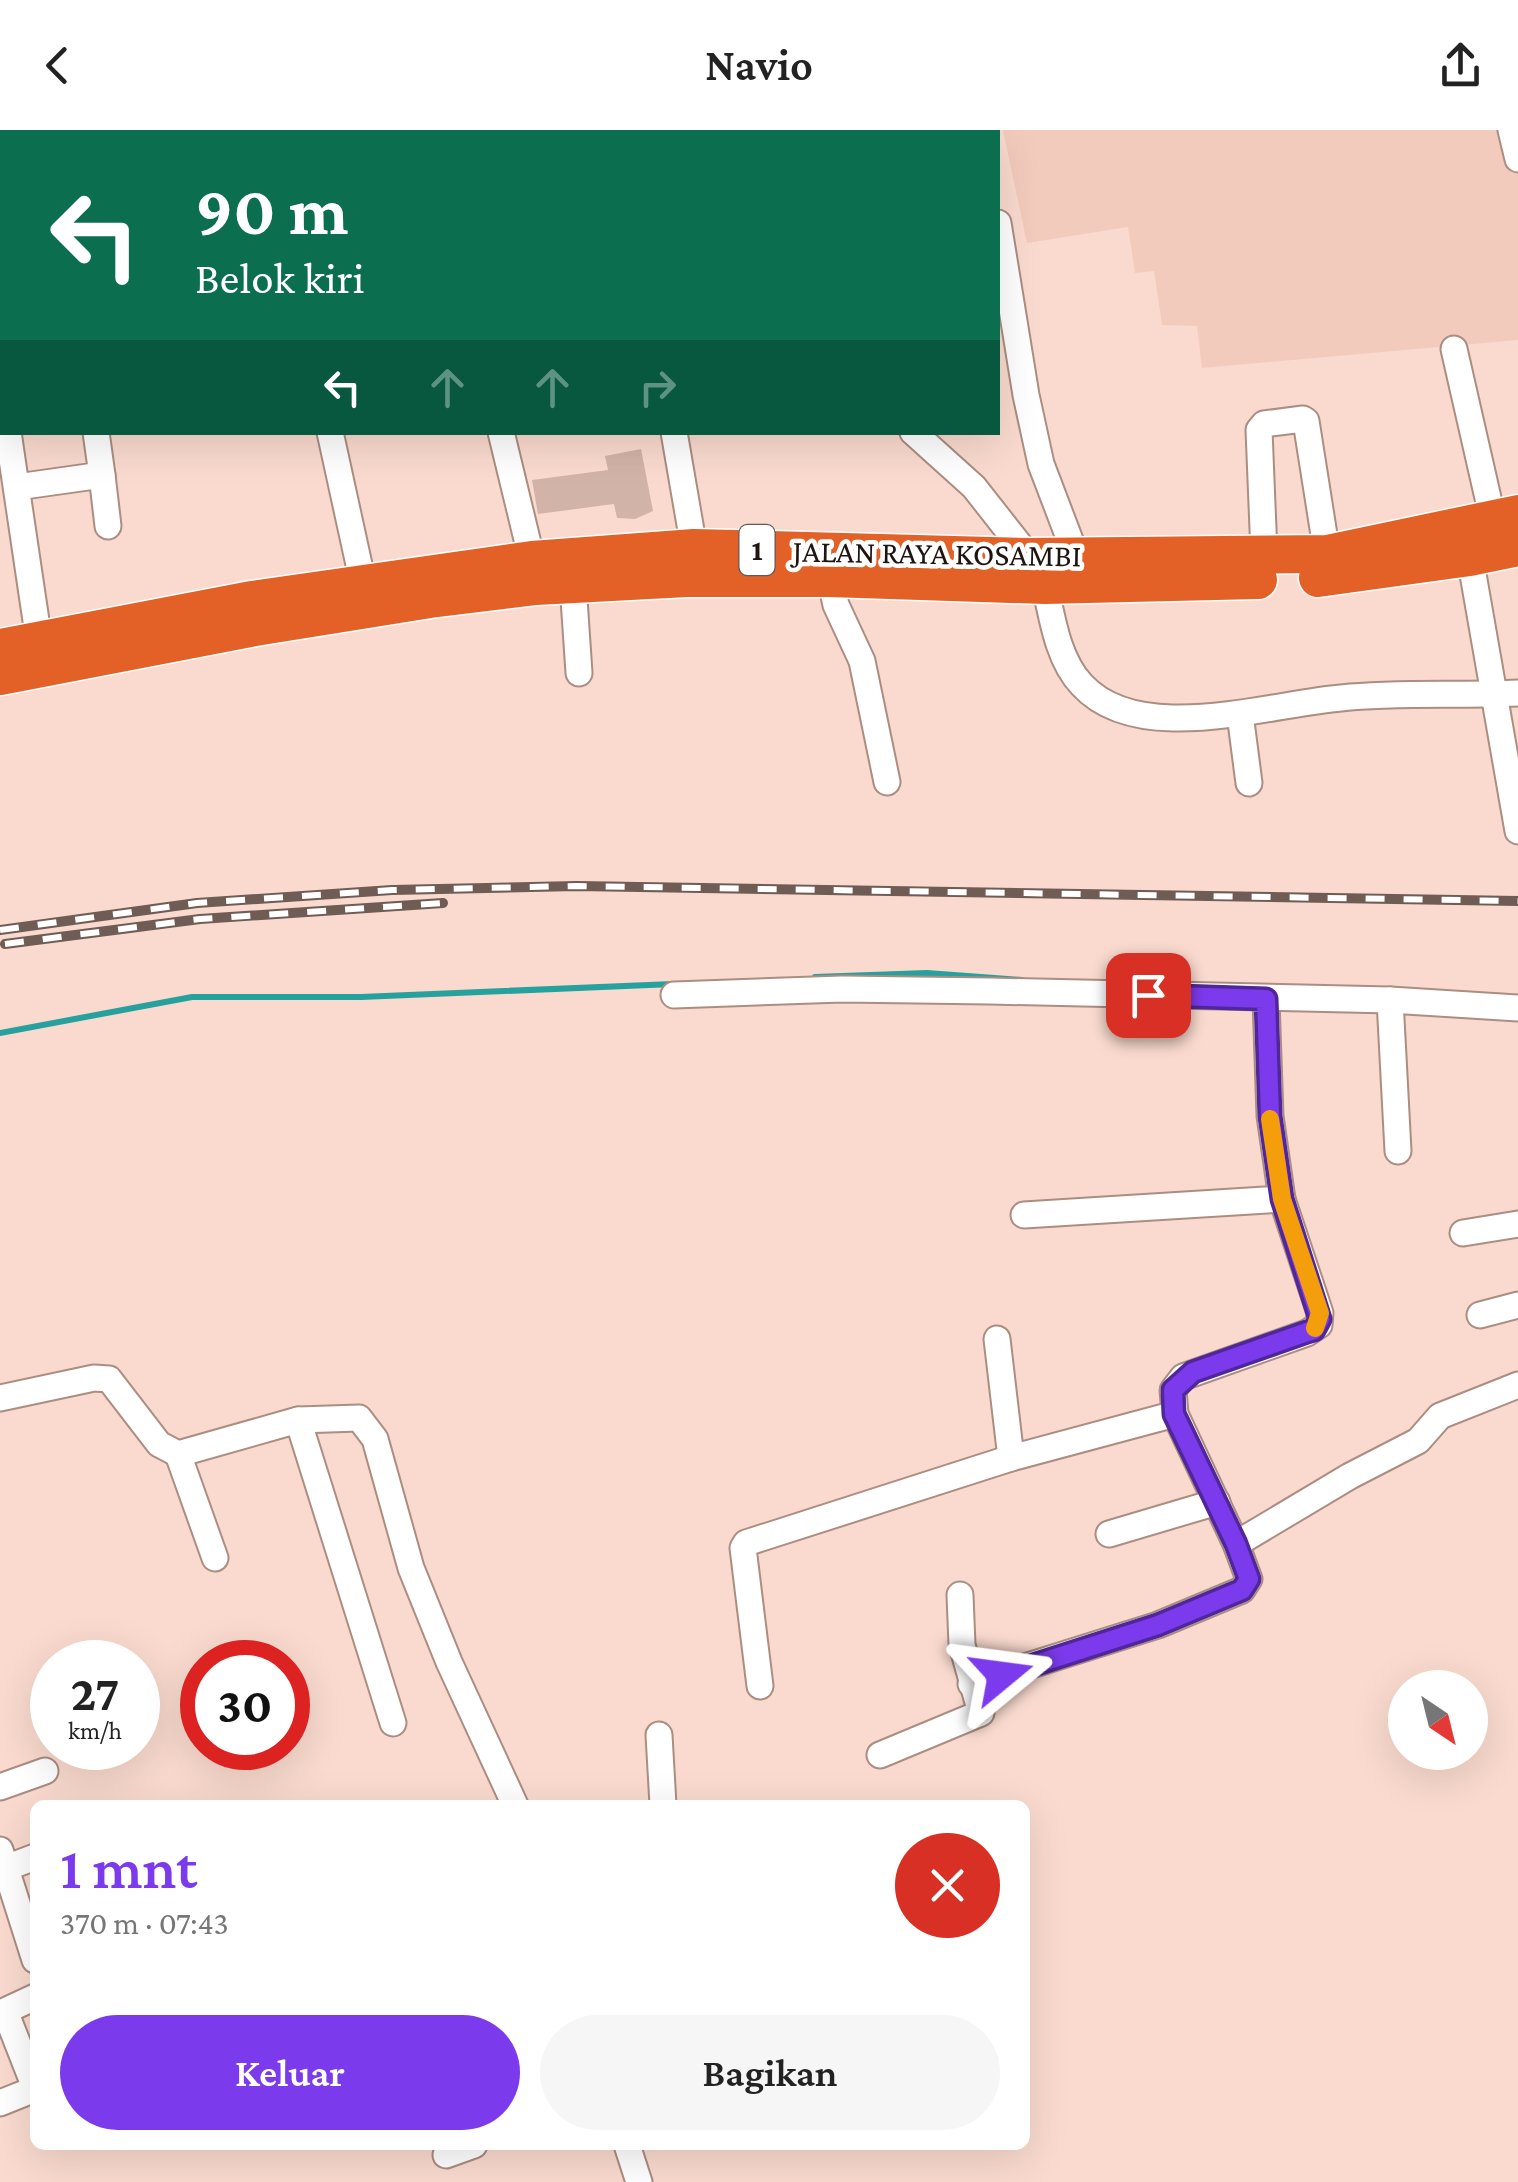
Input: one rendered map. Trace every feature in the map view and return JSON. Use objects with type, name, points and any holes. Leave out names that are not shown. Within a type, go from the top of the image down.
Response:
[{"type":"highway","name":"JALAN RAYA KOSAMBI","points":[[0,676],[255,627],[430,599],[573,584],[1037,571],[1076,556],[1328,554],[1510,527]]},
{"type":"highway","name":"JALAN RAYA KOSAMBI","points":[[0,648],[252,600],[532,560],[694,548],[1037,571],[1330,578],[1470,558],[1510,527]]},
{"type":"street","points":[[1511,130],[1518,159]]},
{"type":"street","points":[[1000,236],[1041,464],[1076,556]]},
{"type":"street","points":[[1454,349],[1510,527]]},
{"type":"street","points":[[1264,554],[1259,430],[1264,424],[1302,419],[1306,421],[1328,554]]},
{"type":"street","points":[[8,435],[11,482],[39,641]]},
{"type":"street","points":[[96,435],[108,526]]},
{"type":"street","points":[[331,435],[363,582]]},
{"type":"street","points":[[502,435],[532,560]]},
{"type":"street","points":[[675,435],[694,548]]},
{"type":"street","points":[[916,435],[974,487],[1037,571],[1068,666],[1081,685],[1119,710],[1140,716],[1240,714],[1341,698],[1507,694]]},
{"type":"street","points":[[11,482],[102,475]]},
{"type":"street","points":[[1470,558],[1507,694],[1518,831]]},
{"type":"street","points":[[830,578],[836,605],[862,660],[888,782]]},
{"type":"street","points":[[573,584],[578,673]]},
{"type":"street","points":[[1240,714],[1249,783]]},
{"type":"street","points":[[674,995],[842,989],[1390,1000],[1518,1008]]},
{"type":"street","points":[[970,1684],[1158,1625],[1242,1590],[1249,1579],[1174,1414],[1173,1390],[1184,1378],[1318,1325],[1320,1313],[1282,1199],[1270,1116],[1266,999]]},
{"type":"street","points":[[1390,1000],[1398,1151]]},
{"type":"street","points":[[1024,1215],[1282,1199]]},
{"type":"street","points":[[1463,1233],[1518,1224]]},
{"type":"street","points":[[1480,1315],[1518,1305]]},
{"type":"street","points":[[997,1339],[1011,1458]]},
{"type":"street","points":[[0,1398],[94,1378],[109,1379],[159,1444],[178,1454],[215,1558]]},
{"type":"street","points":[[1236,1544],[1418,1440],[1440,1416],[1518,1385]]},
{"type":"street","points":[[760,1686],[744,1545],[1011,1458],[1174,1414]]},
{"type":"street","points":[[178,1454],[298,1420],[358,1418],[372,1432],[411,1568],[448,1662],[513,1800]]},
{"type":"street","points":[[298,1420],[393,1723]]},
{"type":"street","points":[[1109,1534],[1217,1502]]},
{"type":"street","points":[[880,1755],[978,1716],[980,1709],[962,1645],[960,1595]]},
{"type":"street","points":[[659,1735],[663,1800]]},
{"type":"street","points":[[0,1787],[44,1772]]},
{"type":"street","points":[[30,1857],[3,1859],[30,1944]]},
{"type":"street","points":[[30,1999],[3,2012],[30,2076]]},
{"type":"street","points":[[0,2103],[30,2090]]},
{"type":"street","points":[[446,2155],[460,2150]]},
{"type":"street","points":[[629,2150],[639,2182]]},
{"type":"shaded area","points":[[1003,130],[1518,130],[1518,340],[1202,368],[1197,326],[1162,325],[1154,271],[1135,273],[1128,227],[1027,243]]},
{"type":"building","points":[[641,449],[653,511],[635,519],[617,518],[614,504],[538,514],[532,480],[608,470],[605,456]]},
{"type":"waterway","points":[[815,977],[927,973],[1022,980]]},
{"type":"waterway","points":[[0,1033],[192,997],[361,997],[673,984]]},
{"type":"railway","points":[[0,930],[197,903],[392,890],[577,886],[1518,901]]},
{"type":"railway","points":[[5,944],[200,919],[443,903]]},
{"type":"slow traffic","points":[[1270,1119],[1282,1199],[1320,1313],[1315,1328]]},
{"type":"route","points":[[1002,1675],[1158,1625],[1247,1585],[1249,1579],[1236,1544],[1174,1414],[1173,1390],[1193,1372],[1314,1330],[1320,1319],[1282,1199],[1270,1116],[1266,999],[1148,995]]}]
